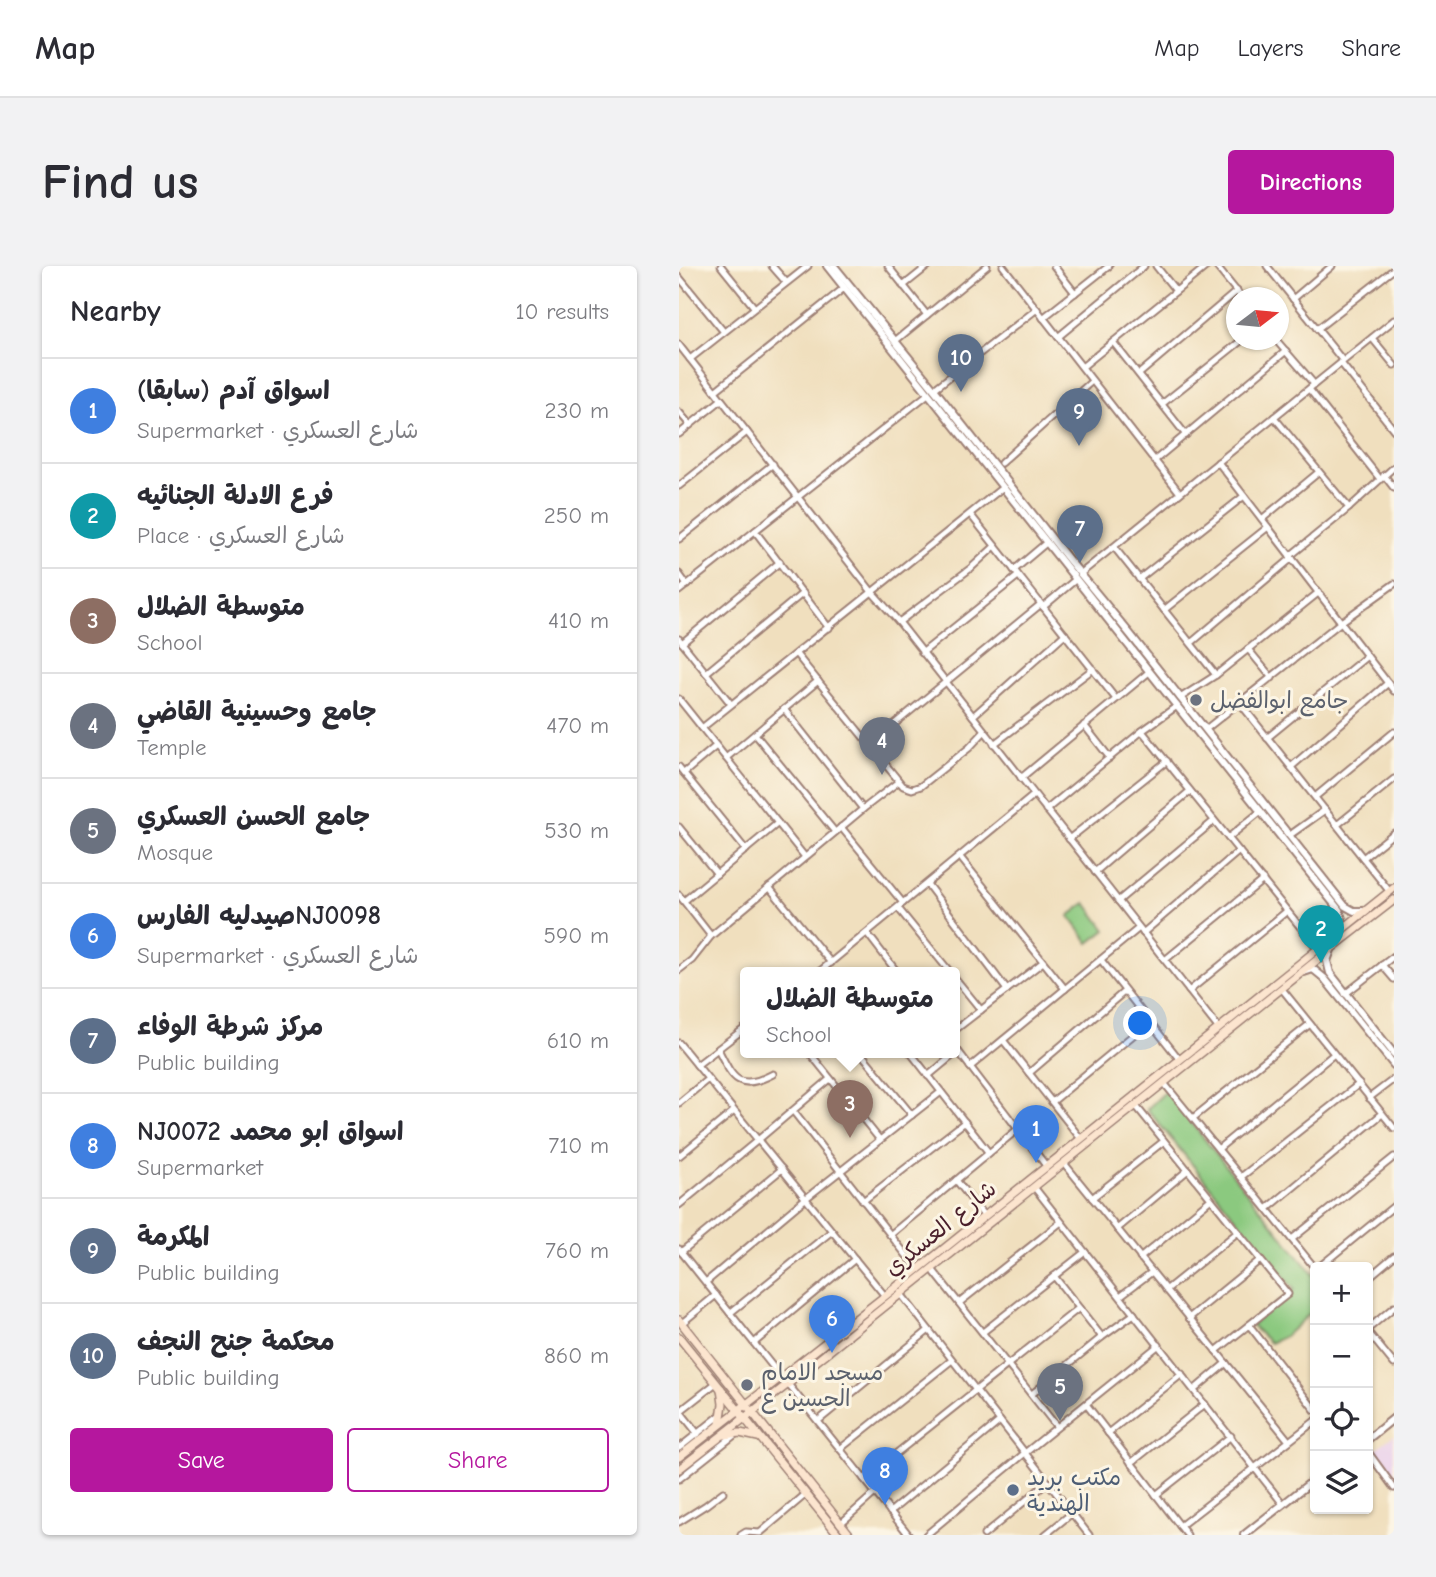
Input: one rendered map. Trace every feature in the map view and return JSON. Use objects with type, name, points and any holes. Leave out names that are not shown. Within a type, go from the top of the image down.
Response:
[{"type":"main road","name":"شارع العسكري","points":[[679,1469],[932,1269],[996,1212],[1034,1187],[1136,1106],[1318,949],[1392,890]]},
{"type":"main road","name":"شارع العسكري","points":[[1255,1005],[1282,989],[1394,900]]},
{"type":"main road","name":"شارع العسكري","points":[[1007,1204],[1047,1167],[1179,1060],[1242,1015]]},
{"type":"main road","name":"شارع العسكري","points":[[679,1457],[985,1217],[996,1212]]},
{"type":"main road","points":[[680,1321],[850,1535]]},
{"type":"main road","points":[[679,1337],[839,1535]]},
{"type":"main road","points":[[699,1432],[717,1426],[722,1414],[718,1386]]},
{"type":"main road","points":[[715,1451],[720,1436],[737,1433],[759,1437]]},
{"type":"street","points":[[721,266],[754,307]]},
{"type":"street","points":[[772,266],[786,282]]},
{"type":"street","points":[[689,359],[809,266]]},
{"type":"street","points":[[827,266],[861,304]]},
{"type":"street","points":[[834,266],[861,304],[1078,577],[1122,638],[1339,910],[1342,919],[1337,934]]},
{"type":"street","points":[[888,266],[927,315]]},
{"type":"street","points":[[903,286],[928,266]]},
{"type":"street","points":[[895,341],[987,266]]},
{"type":"street","points":[[1003,266],[1180,493]]},
{"type":"street","points":[[1054,266],[1075,293]]},
{"type":"street","points":[[1058,337],[1144,266]]},
{"type":"street","points":[[1156,266],[1176,291]]},
{"type":"street","points":[[1082,367],[1207,266]]},
{"type":"street","points":[[1216,266],[1234,287]]},
{"type":"street","points":[[1293,299],[1332,266]]},
{"type":"street","points":[[1043,318],[1107,267]]},
{"type":"street","points":[[1269,267],[1394,430]]},
{"type":"street","points":[[1317,329],[1394,269]]},
{"type":"street","points":[[679,277],[724,332]]},
{"type":"street","points":[[715,391],[844,288]]},
{"type":"street","points":[[1139,374],[1226,300]]},
{"type":"street","points":[[679,591],[1037,309]]},
{"type":"street","points":[[872,318],[895,341],[931,391]]},
{"type":"street","points":[[869,745],[1394,320]]},
{"type":"street","points":[[1372,338],[1394,365]]},
{"type":"street","points":[[1113,342],[1186,435]]},
{"type":"street","points":[[679,345],[1219,1029]]},
{"type":"street","points":[[1162,404],[1230,350]]},
{"type":"street","points":[[1154,461],[1286,351],[1314,384]]},
{"type":"street","points":[[1001,463],[1092,381]]},
{"type":"street","points":[[1309,389],[1394,488]]},
{"type":"street","points":[[679,434],[721,400]]},
{"type":"street","points":[[679,412],[690,425]]},
{"type":"street","points":[[1274,417],[1349,508]]},
{"type":"street","points":[[679,486],[747,432]]},
{"type":"street","points":[[1218,462],[1393,689]]},
{"type":"street","points":[[679,539],[773,464]]},
{"type":"street","points":[[989,466],[1002,488],[1046,543],[1130,634],[1345,906],[1354,911],[1366,911]]},
{"type":"street","points":[[1191,643],[1394,467]]},
{"type":"street","points":[[1262,520],[1319,472]]},
{"type":"street","points":[[702,728],[1002,488]]},
{"type":"street","points":[[1139,579],[1244,496]]},
{"type":"street","points":[[969,514],[1116,699]]},
{"type":"street","points":[[1164,610],[1268,527]]},
{"type":"street","points":[[755,531],[829,628]]},
{"type":"street","points":[[1014,570],[1046,543]]},
{"type":"street","points":[[899,622],[971,568],[995,546]]},
{"type":"street","points":[[1114,547],[1216,675]]},
{"type":"street","points":[[731,704],[681,641],[780,562]]},
{"type":"street","points":[[679,574],[687,585]]},
{"type":"street","points":[[922,653],[1019,576]]},
{"type":"street","points":[[1206,729],[1341,622],[1394,584]]},
{"type":"street","points":[[706,673],[803,593]]},
{"type":"street","points":[[1180,698],[1216,675],[1318,593]]},
{"type":"street","points":[[1112,625],[1118,624],[1118,620]]},
{"type":"street","points":[[972,716],[1065,634]]},
{"type":"street","points":[[1122,638],[1130,634]]},
{"type":"street","points":[[1248,649],[1272,678]]},
{"type":"street","points":[[796,654],[903,786],[912,789],[921,786],[969,748],[984,732]]},
{"type":"street","points":[[1267,737],[1367,656]]},
{"type":"street","points":[[994,744],[1093,669]]},
{"type":"street","points":[[1021,778],[1149,672]]},
{"type":"street","points":[[726,758],[818,681]]},
{"type":"street","points":[[1291,767],[1388,683]]},
{"type":"street","points":[[679,699],[805,857]]},
{"type":"street","points":[[1240,703],[1363,858],[1392,890]]},
{"type":"street","points":[[1046,810],[1177,706]]},
{"type":"street","points":[[785,709],[863,809]]},
{"type":"street","points":[[1084,725],[1110,758]]},
{"type":"street","points":[[1142,732],[1318,949]]},
{"type":"street","points":[[1315,797],[1394,732]]},
{"type":"street","points":[[754,734],[835,832]]},
{"type":"street","points":[[684,773],[716,746]]},
{"type":"street","points":[[1069,839],[1167,761]]},
{"type":"street","points":[[679,767],[746,850]]},
{"type":"street","points":[[1337,825],[1394,779]]},
{"type":"street","points":[[679,970],[692,960],[711,936],[898,782]]},
{"type":"street","points":[[1095,872],[1190,791]]},
{"type":"street","points":[[826,967],[1034,795]]},
{"type":"street","points":[[1290,835],[1325,810]]},
{"type":"street","points":[[1228,838],[1261,811]]},
{"type":"street","points":[[1118,901],[1214,821]]},
{"type":"street","points":[[684,901],[778,823]]},
{"type":"street","points":[[679,827],[717,874]]},
{"type":"street","points":[[841,827],[946,967]]},
{"type":"street","points":[[1363,858],[1394,833]]},
{"type":"street","points":[[970,1067],[1239,851]]},
{"type":"street","points":[[960,857],[1065,989]]},
{"type":"street","points":[[1165,960],[1263,880]]},
{"type":"street","points":[[927,884],[1007,990]]},
{"type":"street","points":[[769,887],[831,963]]},
{"type":"street","points":[[679,895],[711,936]]},
{"type":"street","points":[[1189,991],[1287,911]]},
{"type":"street","points":[[867,933],[891,967]]},
{"type":"street","points":[[1332,948],[1328,955],[1327,976],[1394,1065]]},
{"type":"street","points":[[1345,994],[1394,956]]},
{"type":"street","points":[[1101,960],[1179,1060]]},
{"type":"street","points":[[960,1026],[1043,962]]},
{"type":"street","points":[[1382,965],[1394,979]]},
{"type":"street","points":[[1303,972],[1313,969],[1327,976],[1394,1054]]},
{"type":"street","points":[[960,984],[981,1010]]},
{"type":"street","points":[[1282,989],[1394,1128]]},
{"type":"street","points":[[1029,1073],[1125,991]]},
{"type":"street","points":[[1052,1102],[1149,1022]]},
{"type":"street","points":[[1193,1118],[1310,1024]]},
{"type":"street","points":[[697,1065],[740,1032]]},
{"type":"street","points":[[1003,1040],[1081,1139]]},
{"type":"street","points":[[680,1046],[885,1296]]},
{"type":"street","points":[[718,1049],[734,1078],[751,1083],[773,1074]]},
{"type":"street","points":[[960,1053],[1047,1167]]},
{"type":"street","points":[[1218,1149],[1334,1054]]},
{"type":"street","points":[[814,1058],[880,1140]]},
{"type":"street","points":[[865,1058],[912,1115]]},
{"type":"street","points":[[914,1058],[989,1153]]},
{"type":"street","points":[[928,1076],[947,1058]]},
{"type":"street","points":[[679,1103],[708,1079]]},
{"type":"street","points":[[679,1205],[830,1079]]},
{"type":"street","points":[[1369,1098],[1394,1079]]},
{"type":"street","points":[[1164,1083],[1312,1262]]},
{"type":"street","points":[[1241,1177],[1359,1084]]},
{"type":"street","points":[[706,1282],[805,1199],[941,1092]]},
{"type":"street","points":[[1136,1106],[1288,1294],[1216,1351]]},
{"type":"street","points":[[679,1156],[734,1111]]},
{"type":"street","points":[[793,1111],[918,1270]]},
{"type":"street","points":[[1267,1209],[1382,1114]]},
{"type":"street","points":[[863,1201],[965,1122]]},
{"type":"street","points":[[890,1236],[1018,1129]]},
{"type":"street","points":[[1092,1198],[1164,1141]]},
{"type":"street","points":[[1292,1239],[1394,1157]]},
{"type":"street","points":[[1064,1163],[1289,1441]]},
{"type":"street","points":[[781,1377],[680,1251],[782,1169]]},
{"type":"street","points":[[1117,1229],[1188,1170]]},
{"type":"street","points":[[956,1180],[985,1217]]},
{"type":"street","points":[[1034,1187],[1283,1504]]},
{"type":"street","points":[[1140,1258],[1211,1199]]},
{"type":"street","points":[[1324,1262],[1394,1206]]},
{"type":"street","points":[[959,1303],[1061,1222]]},
{"type":"street","points":[[730,1313],[832,1231]]},
{"type":"street","points":[[1166,1290],[1238,1233]]},
{"type":"street","points":[[983,1332],[1084,1252]]},
{"type":"street","points":[[1373,1274],[1394,1256]]},
{"type":"street","points":[[754,1343],[855,1259]]},
{"type":"street","points":[[1189,1318],[1261,1260]]},
{"type":"street","points":[[932,1269],[1057,1427]]},
{"type":"street","points":[[1120,1296],[1152,1272]]},
{"type":"street","points":[[1054,1276],[1102,1337]]},
{"type":"street","points":[[901,1294],[1090,1535]]},
{"type":"street","points":[[680,1321],[716,1295]]},
{"type":"street","points":[[1373,1326],[1394,1307]]},
{"type":"street","points":[[864,1479],[1079,1308]]},
{"type":"street","points":[[1032,1394],[1134,1314]]},
{"type":"street","points":[[1249,1325],[1310,1404]]},
{"type":"street","points":[[818,1421],[929,1330]]},
{"type":"street","points":[[1373,1335],[1392,1356],[1394,1364]]},
{"type":"street","points":[[926,1535],[1159,1345]]},
{"type":"street","points":[[840,1449],[952,1360]]},
{"type":"street","points":[[1194,1390],[1226,1363]]},
{"type":"street","points":[[1108,1433],[1182,1374]]},
{"type":"street","points":[[788,1384],[908,1535]]},
{"type":"street","points":[[699,1432],[679,1411],[718,1386]]},
{"type":"street","points":[[1086,1404],[1187,1535]]},
{"type":"street","points":[[1131,1462],[1205,1404]]},
{"type":"street","points":[[679,1448],[722,1414]]},
{"type":"street","points":[[1373,1435],[1394,1418]]},
{"type":"street","points":[[890,1512],[1000,1421]]},
{"type":"street","points":[[1180,1526],[1310,1425]]},
{"type":"street","points":[[679,1479],[737,1433]]},
{"type":"street","points":[[1156,1495],[1231,1436]]},
{"type":"street","points":[[1373,1459],[1394,1488]]},
{"type":"street","points":[[984,1535],[1048,1482]]},
{"type":"street","points":[[1244,1535],[1310,1483]]},
{"type":"street","points":[[679,1522],[723,1492]]},
{"type":"street","points":[[841,1524],[875,1493]]},
{"type":"street","points":[[741,1535],[746,1532],[760,1533],[806,1494]]},
{"type":"street","points":[[1045,1535],[1072,1513]]},
{"type":"shaded area","points":[[1394,1435],[1394,1478],[1373,1451]]},
{"type":"green space","points":[[1086,903],[1106,930],[1089,943],[1069,916]]},
{"type":"green space","points":[[1166,1091],[1310,1271],[1310,1314],[1285,1336],[1270,1343],[1251,1325],[1294,1289],[1147,1109]]},
{"type":"place","name":"محكمة جنح النجف","points":[[961,392]]},
{"type":"place","name":"المكرمة","points":[[1079,446]]},
{"type":"place","name":"مركز شرطة الوفاء","points":[[1080,563]]},
{"type":"place","name":"جامع ابوالفضل","points":[[1196,700]]},
{"type":"place","name":"جامع وحسينية القاضي","points":[[882,775]]},
{"type":"place","name":"فرع الادلة الجنائيه","points":[[1321,963]]},
{"type":"place","name":"متوسطة الضلال","points":[[850,1138]]},
{"type":"place","name":"اسواق آدم (سابقا)","points":[[1036,1163]]},
{"type":"place","name":"صيدليه الفارسNJ0098","points":[[832,1353]]},
{"type":"place","name":"مسجد الامام الحسين ع","points":[[747,1385]]},
{"type":"place","name":"جامع الحسن العسكري","points":[[1060,1421]]},
{"type":"place","name":"مكتب بريد الهندية","points":[[1013,1490]]},
{"type":"place","name":"NJ0072 اسواق ابو محمد","points":[[885,1505]]}]
